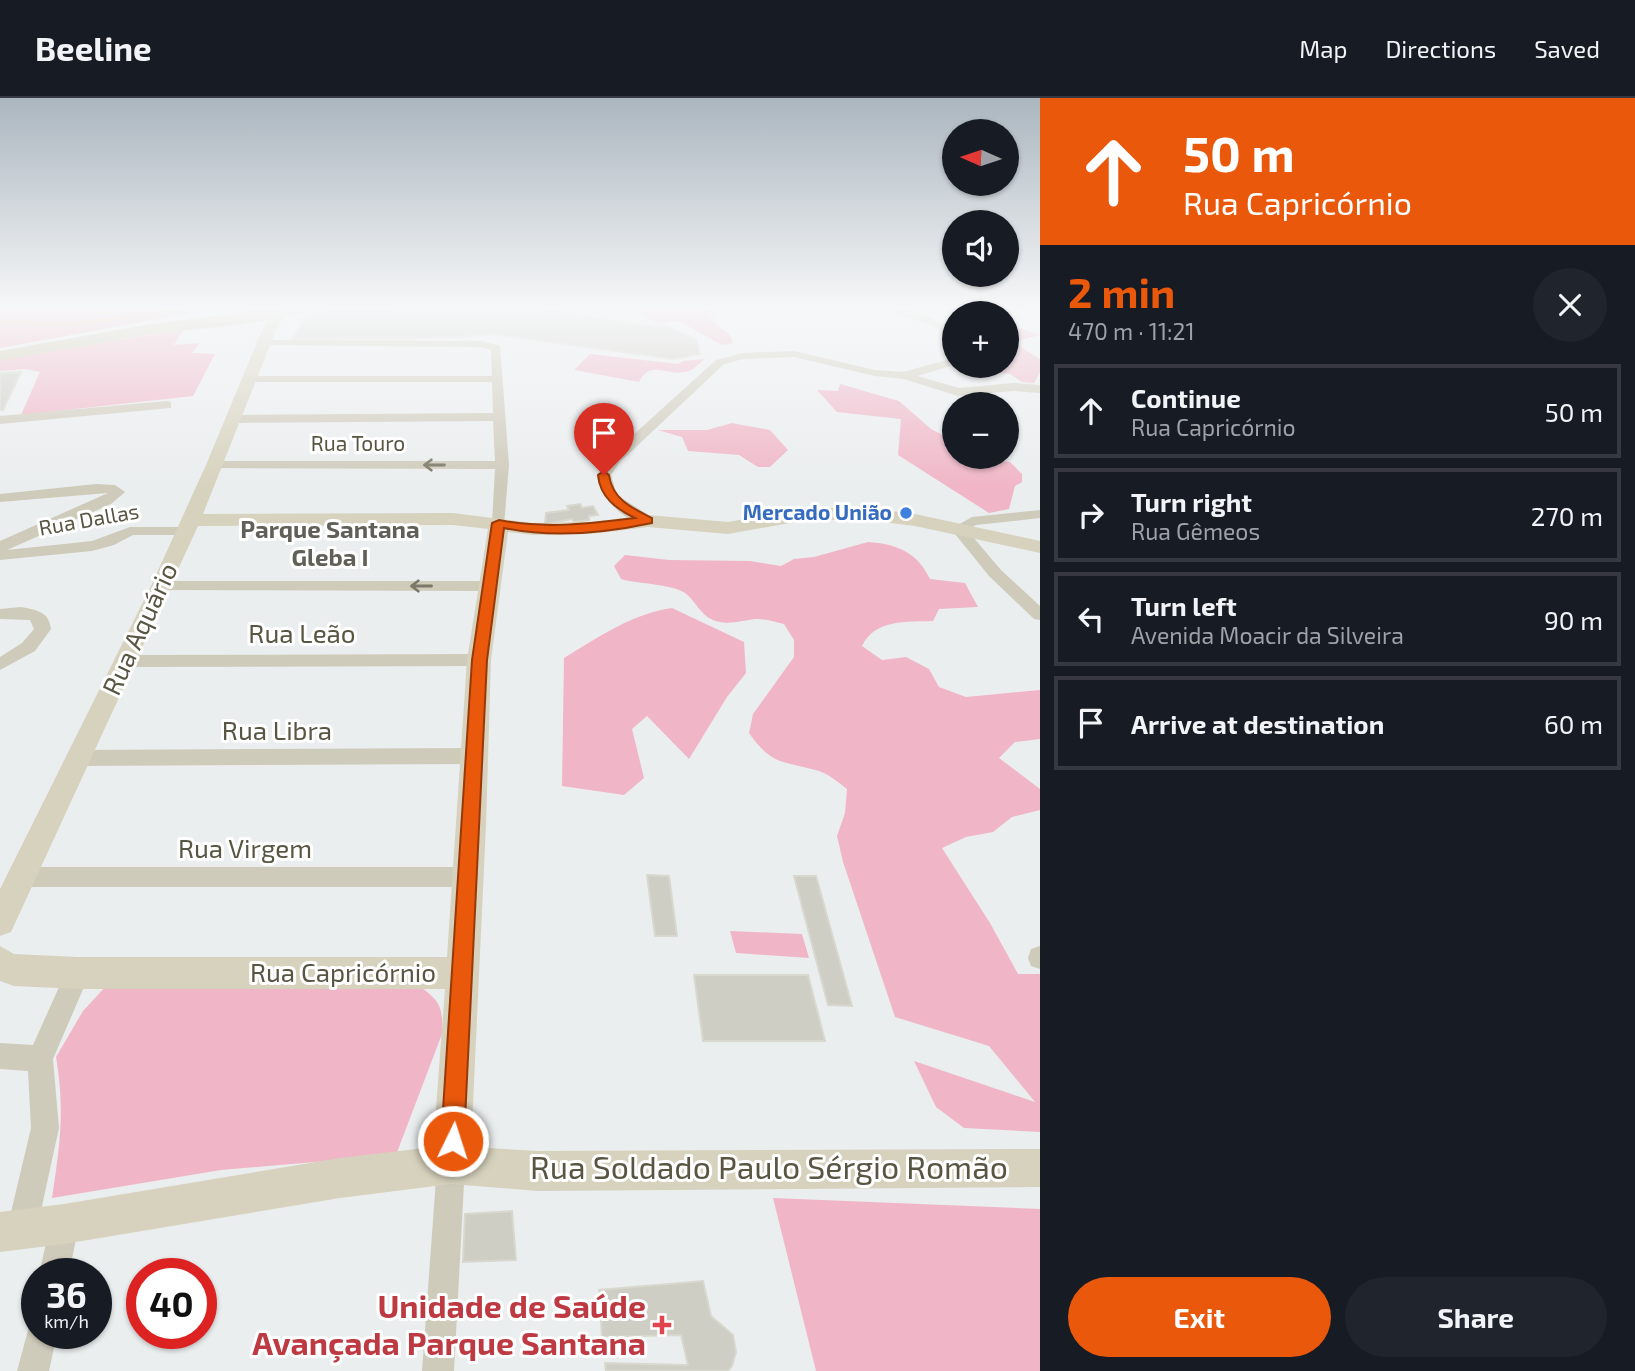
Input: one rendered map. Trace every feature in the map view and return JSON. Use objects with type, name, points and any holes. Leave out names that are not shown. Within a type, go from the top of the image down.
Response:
[{"type":"street","name":"Rua Aquário","points":[[0,922],[162,586],[254,367]]},
{"type":"street","name":"Rua Capricórnio","points":[[78,973],[462,973],[476,756],[479,660],[499,523],[502,465],[497,367]]},
{"type":"street","points":[[617,516],[603,481],[608,467],[714,367]]},
{"type":"street","points":[[852,367],[904,376],[958,392],[1013,387],[1040,389]]},
{"type":"street","points":[[904,376],[933,367]]},
{"type":"street","points":[[249,379],[498,379]]},
{"type":"street","points":[[0,420],[167,405]]},
{"type":"street","points":[[234,419],[499,416]]},
{"type":"street","name":"Rua Touro","points":[[215,465],[502,465]]},
{"type":"street","points":[[0,498],[96,488],[110,488],[118,492],[106,501],[0,547]]},
{"type":"street","points":[[188,525],[453,519],[541,529],[617,516],[728,528],[801,515],[844,512],[899,517],[1040,547]]},
{"type":"street","points":[[958,529],[972,521],[1040,514]]},
{"type":"street","name":"Rua Dallas","points":[[0,555],[97,545],[130,531],[188,525]]},
{"type":"street","points":[[958,529],[987,565],[1040,615]]},
{"type":"street","points":[[162,586],[489,586]]},
{"type":"street","points":[[0,614],[35,615],[43,626],[36,642],[26,651],[0,664]]},
{"type":"street","name":"Rua Leão","points":[[125,661],[479,660]]},
{"type":"street","name":"Rua Libra","points":[[79,758],[476,756]]},
{"type":"street","name":"Rua Virgem","points":[[22,877],[468,877]]},
{"type":"street","points":[[0,962],[2,966],[13,970],[78,973],[40,1059],[45,1128],[11,1230]]},
{"type":"street","points":[[439,1371],[462,973]]},
{"type":"street","points":[[0,1056],[40,1059]]},
{"type":"street","name":"Rua Soldado Paulo Sérgio Romão","points":[[11,1230],[64,1224],[340,1178],[451,1165],[538,1171],[1040,1168]]},
{"type":"street","points":[[57,1258],[64,1224]]},
{"type":"street","points":[[33,1371],[38,1349]]},
{"type":"shaded area","points":[[0,367],[208,367],[193,396],[21,415],[40,372],[25,369],[0,371]]},
{"type":"shaded area","points":[[577,367],[695,367],[678,373],[648,371],[639,382],[574,370]]},
{"type":"shaded area","points":[[1019,367],[1040,367],[1034,383],[1022,382],[1016,378],[1019,378]]},
{"type":"shaded area","points":[[840,384],[899,401],[931,429],[942,435],[942,469],[1017,469],[1022,474],[1022,482],[1015,486],[1009,509],[989,513],[898,455],[901,419],[837,412],[817,390],[838,391]]},
{"type":"shaded area","points":[[732,423],[770,430],[788,450],[770,467],[758,467],[739,455],[688,451],[682,437],[658,430],[707,430]]},
{"type":"shaded area","points":[[868,542],[905,551],[919,562],[930,579],[965,583],[978,607],[939,609],[933,621],[883,626],[868,637],[862,646],[882,660],[906,657],[929,669],[939,687],[966,697],[1040,690],[1040,739],[1015,742],[999,758],[1040,789],[1040,810],[1012,817],[993,832],[966,837],[942,848],[990,923],[1018,974],[1040,974],[1040,1132],[964,1128],[936,1107],[914,1061],[1035,1102],[989,1046],[895,1017],[843,862],[837,836],[845,813],[847,789],[823,772],[772,757],[749,733],[753,714],[794,657],[794,640],[784,624],[760,619],[718,622],[705,615],[685,593],[672,588],[621,579],[614,566],[625,555],[669,560],[750,561],[781,566],[794,559],[814,557]]},
{"type":"shaded area","points":[[672,608],[744,642],[746,673],[727,697],[689,759],[647,716],[632,729],[644,778],[624,795],[562,786],[564,658],[629,621]]},
{"type":"shaded area","points":[[730,931],[802,934],[809,958],[736,953]]},
{"type":"shaded area","points":[[107,985],[419,986],[432,996],[439,1006],[442,1034],[396,1155],[221,1170],[52,1198],[60,1128],[56,1057],[83,1011]]},
{"type":"shaded area","points":[[773,1198],[1040,1209],[1040,1371],[816,1371]]},
{"type":"building","points":[[21,372],[3,410],[0,410],[0,373]]},
{"type":"building","points":[[580,504],[582,508],[593,506],[598,515],[589,516],[589,520],[574,522],[572,519],[545,524],[546,513],[569,510],[567,506]]},
{"type":"building","points":[[647,875],[669,876],[677,936],[655,936]]},
{"type":"building","points":[[794,876],[816,876],[852,1006],[828,1005]]},
{"type":"building","points":[[694,975],[808,975],[825,1041],[703,1041]]},
{"type":"building","points":[[512,1211],[516,1260],[463,1262],[465,1214]]},
{"type":"building","name":"Unidade de Saúde Avançada Parque Santana","points":[[703,1281],[711,1316],[733,1335],[736,1352],[728,1371],[606,1371],[605,1363],[688,1365],[681,1335],[602,1337],[599,1290]]},
{"type":"place","name":"Mercado União","points":[[906,513]]},
{"type":"place","name":"Unidade de Saúde Avançada Parque Santana","points":[[662,1325]]},
{"type":"district","name":"Parque Santana Gleba I","points":[[330,544]]},
{"type":"route","points":[[453,1141],[476,756],[479,660],[499,523],[513,527],[570,530],[648,520],[620,506],[605,486],[604,475]]}]
